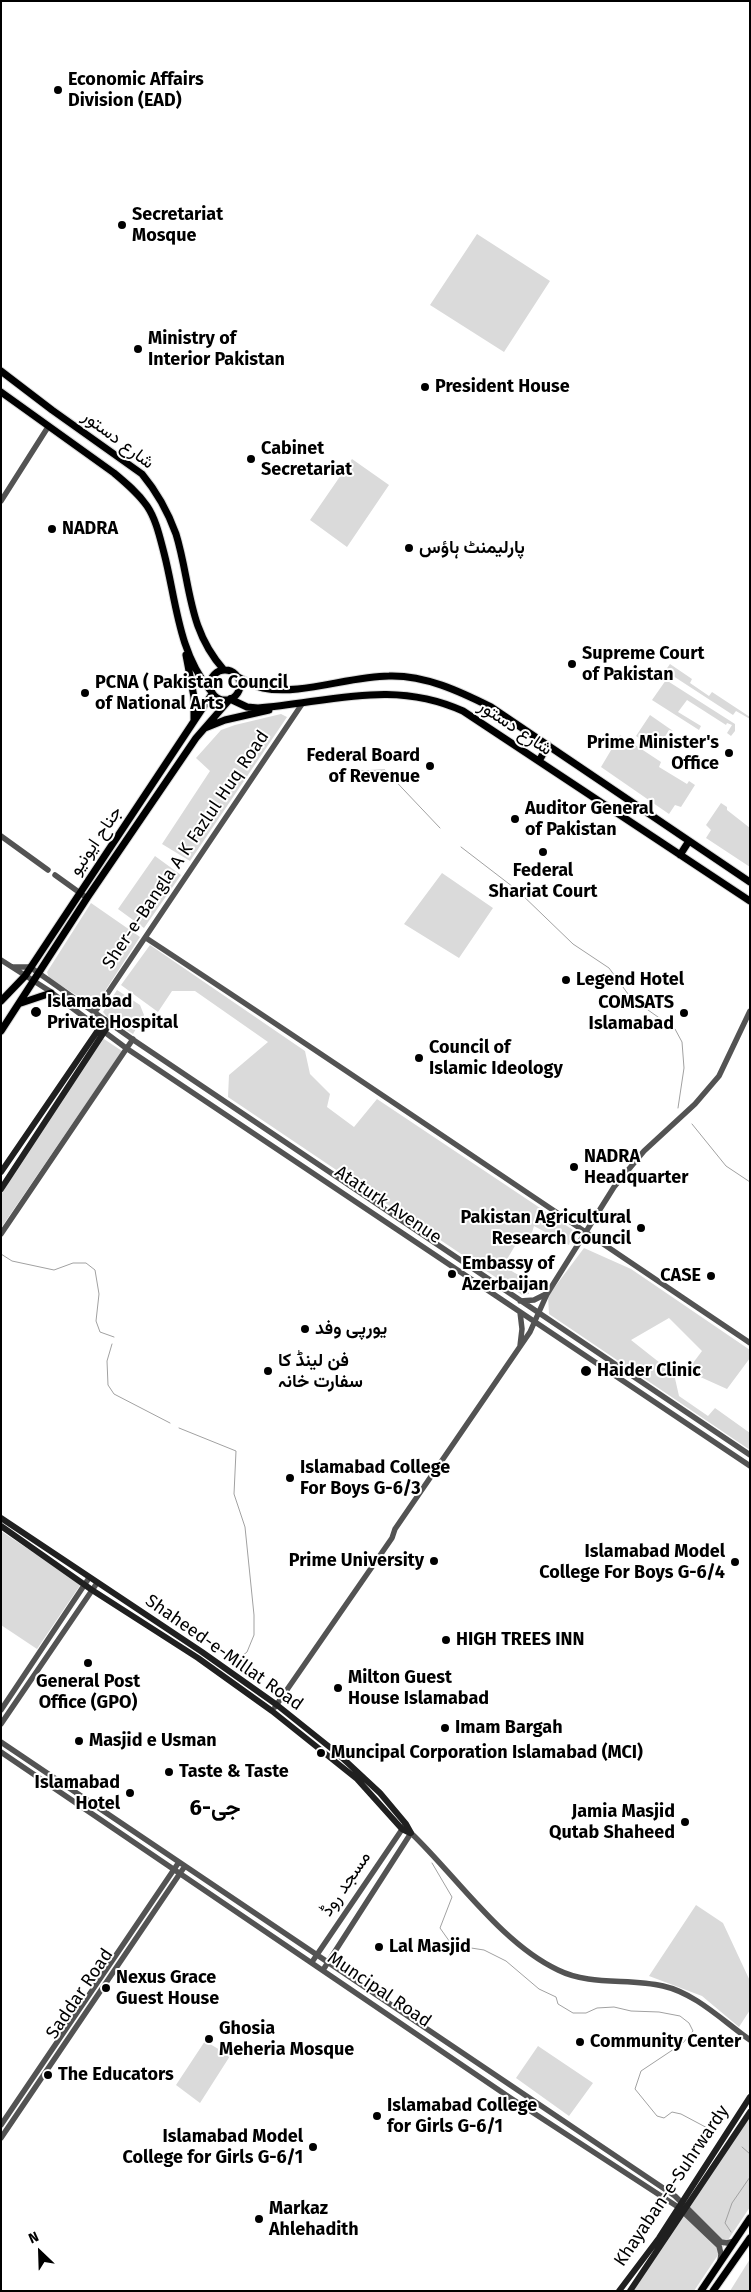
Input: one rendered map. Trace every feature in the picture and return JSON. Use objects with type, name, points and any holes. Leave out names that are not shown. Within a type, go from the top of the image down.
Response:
[{"type":"main road","name":"شارع دستور","points":[[1,370],[52,410],[130,465],[153,487],[176,535],[198,630],[208,650],[224,670]]},
{"type":"main road","name":"شارع دستور","points":[[1,392],[114,473],[148,507],[161,542],[184,642],[198,673],[211,692]]},
{"type":"main road","points":[[184,642],[194,697],[194,721]]},
{"type":"main road","points":[[224,670],[232,671],[238,677],[239,690],[230,699],[220,700],[211,692],[212,677],[224,670]]},
{"type":"main road","name":"شارع دستور","points":[[238,677],[263,688],[282,690],[365,677],[411,677],[468,695],[491,707],[750,882]]},
{"type":"main road","name":"جناح ایونیو","points":[[1,1001],[25,976],[194,721],[211,692]]},
{"type":"main road","name":"شارع دستور","points":[[230,699],[247,707],[281,706],[387,693],[409,694],[443,702],[463,711],[750,901]]},
{"type":"main road","name":"جناح ایونیو","points":[[1,1031],[21,1003],[32,981],[87,898],[204,728],[230,699]]},
{"type":"main road","points":[[204,728],[225,720],[281,706]]},
{"type":"main road","points":[[539,761],[548,745]]},
{"type":"main road","points":[[680,855],[689,841]]},
{"type":"main road","points":[[21,1003],[51,993]]},
{"type":"main road","points":[[1,1172],[108,1022]]},
{"type":"main road","points":[[1,1189],[102,1030]]},
{"type":"main road","name":"Shaheed-e-Millat Road","points":[[1,1518],[202,1652],[277,1705],[353,1767],[380,1793],[404,1826]]},
{"type":"main road","name":"Shaheed-e-Millat Road","points":[[1,1526],[84,1585],[198,1658],[272,1711],[356,1779],[411,1833]]},
{"type":"main road","points":[[198,1658],[202,1652]]},
{"type":"main road","name":"Khayaban-e-Suhrwardy","points":[[630,2291],[683,2207],[747,2113],[750,2097]]},
{"type":"main road","name":"Khayaban-e-Suhrwardy","points":[[619,2291],[683,2207]]},
{"type":"main road","points":[[701,2291],[750,2218]]},
{"type":"main road","points":[[713,2291],[750,2238]]},
{"type":"street","points":[[1,501],[48,427]]},
{"type":"street","name":"Sher-e-Bangla A K Fazlul Huq Road","points":[[95,1012],[302,704]]},
{"type":"street","points":[[1,836],[48,870]]},
{"type":"street","points":[[54,875],[87,898]]},
{"type":"street","points":[[146,938],[450,1140],[584,1234],[750,1343]]},
{"type":"street","name":"Ataturk Avenue","points":[[1,960],[51,993],[126,1048],[750,1466]]},
{"type":"street","name":"Ataturk Avenue","points":[[11,966],[30,967],[132,1039],[750,1455]]},
{"type":"street","points":[[272,1711],[520,1348],[547,1294],[629,1167],[695,1104],[719,1076],[750,1011]]},
{"type":"street","points":[[1,1234],[132,1039]]},
{"type":"street","points":[[322,1179],[327,1171]]},
{"type":"street","points":[[520,1301],[534,1300],[547,1294]]},
{"type":"street","points":[[520,1312],[522,1329],[520,1348]]},
{"type":"street","points":[[1,1710],[89,1578]]},
{"type":"street","points":[[1,1724],[97,1583]]},
{"type":"street","points":[[62,1619],[69,1624]]},
{"type":"street","name":"Muncipal Road","points":[[2,1742],[377,1994],[683,2207],[721,2242],[735,2241]]},
{"type":"street","name":"Muncipal Road","points":[[1,1752],[372,2002],[509,2097],[683,2207],[719,2246],[721,2254],[719,2265]]},
{"type":"street","name":"مسجد روڈ","points":[[312,1962],[404,1826]]},
{"type":"street","name":"مسجد روڈ","points":[[323,1970],[411,1833]]},
{"type":"street","name":"Shaheed-e-Millat Road","points":[[411,1833],[499,1925],[535,1957],[553,1968],[586,1978],[669,1988],[701,2005],[750,2040]]},
{"type":"street","name":"Saddar Road","points":[[1,2125],[179,1862]]},
{"type":"street","name":"Saddar Road","points":[[1,2138],[185,1866]]},
{"type":"street","points":[[372,2002],[377,1994]]},
{"type":"shaded area","points":[[477,234],[550,281],[504,352],[430,305]]},
{"type":"shaded area","points":[[352,459],[389,485],[347,547],[310,520]]},
{"type":"shaded area","points":[[670,664],[692,679],[690,683],[709,696],[712,692],[750,717],[750,719],[736,711],[733,715],[665,671]]},
{"type":"shaded area","points":[[666,680],[735,724],[735,731],[731,736],[727,733],[732,725],[727,723],[726,725],[687,700],[678,712],[701,726],[699,730],[652,700]]},
{"type":"shaded area","points":[[281,714],[287,717],[190,861],[162,844],[210,771],[196,758],[221,730]]},
{"type":"shaded area","points":[[650,715],[673,731],[669,730],[657,750],[636,736]]},
{"type":"shaded area","points":[[620,735],[661,762],[659,767],[687,784],[689,781],[695,785],[681,807],[675,805],[669,814],[601,767]]},
{"type":"shaded area","points":[[721,803],[750,828],[750,867],[706,838],[711,830],[706,825]]},
{"type":"shaded area","points":[[155,856],[181,875],[144,928],[118,909]]},
{"type":"shaded area","points":[[442,873],[493,908],[459,958],[404,924]]},
{"type":"shaded area","points":[[91,903],[140,937],[96,1005],[92,1005],[49,978],[47,972]]},
{"type":"shaded area","points":[[150,945],[305,1051],[310,1074],[330,1094],[327,1107],[354,1127],[377,1099],[573,1230],[569,1245],[534,1226],[530,1239],[519,1239],[503,1266],[527,1280],[529,1294],[522,1295],[228,1097],[229,1075],[268,1042],[195,991],[172,991],[158,1012],[121,985]]},
{"type":"shaded area","points":[[117,990],[140,1005],[144,1015],[133,1034],[109,1019],[103,1012]]},
{"type":"shaded area","points":[[101,1037],[122,1051],[1,1228],[1,1187]]},
{"type":"shaded area","points":[[584,1248],[631,1269],[750,1350],[750,1358],[727,1389],[687,1371],[702,1351],[669,1318],[631,1340],[674,1374],[679,1396],[708,1416],[715,1408],[750,1433],[750,1450],[549,1314],[548,1296]]},
{"type":"shaded area","points":[[1,1531],[81,1584],[37,1649],[1,1625]]},
{"type":"shaded area","points":[[696,1905],[723,1923],[750,1981],[750,2010],[739,2027],[702,1996],[649,1976]]},
{"type":"shaded area","points":[[205,2041],[230,2056],[200,2103],[176,2085]]},
{"type":"shaded area","points":[[538,2046],[593,2083],[569,2116],[516,2078]]},
{"type":"shaded area","points":[[750,2116],[750,2207],[694,2291],[633,2291]]},
{"type":"shaded area","points":[[750,2259],[750,2291],[730,2291]]},
{"type":"waterway","points":[[354,771],[385,770],[440,828]]},
{"type":"waterway","points":[[461,847],[517,890],[573,944],[609,968],[631,998],[675,1029],[682,1042],[684,1068],[678,1108]]},
{"type":"waterway","points":[[692,1124],[726,1166],[750,1182]]},
{"type":"waterway","points":[[1,1254],[12,1261],[54,1270],[73,1263],[86,1263],[95,1270],[99,1294],[96,1321],[100,1332],[114,1337]]},
{"type":"waterway","points":[[112,1344],[107,1361],[108,1385],[114,1394],[170,1423]]},
{"type":"waterway","points":[[179,1428],[236,1451],[234,1494],[245,1527],[254,1615],[254,1635],[247,1652],[237,1660]]},
{"type":"waterway","points":[[432,1863],[452,1897],[440,1928],[452,1945],[484,1950],[506,1961],[539,1989],[556,1997],[558,2004],[573,2013],[586,2013],[597,2008],[614,2007],[631,2011],[659,2012],[680,2016],[689,2023],[693,2031],[683,2043],[641,2071],[635,2089],[657,2116],[664,2118],[672,2112],[681,2114],[713,2131]]},
{"type":"waterway","points":[[742,2147],[750,2154]]},
{"type":"waterway","points":[[731,2232],[725,2223],[732,2203],[750,2177]]},
{"type":"place","name":"Economic Affairs Division (EAD)","points":[[58,90]]},
{"type":"place","name":"Secretariat Mosque","points":[[122,225]]},
{"type":"place","name":"Ministry of Interior Pakistan","points":[[138,349]]},
{"type":"place","name":"President House","points":[[425,387]]},
{"type":"place","name":"Cabinet Secretariat","points":[[251,459]]},
{"type":"place","name":"NADRA","points":[[52,529]]},
{"type":"place","name":"پارلیمنٹ ہاؤس","points":[[409,548]]},
{"type":"place","name":"Supreme Court of Pakistan","points":[[572,664]]},
{"type":"place","name":"PCNA ( Pakistan Council of National Arts","points":[[85,693]]},
{"type":"place","name":"Prime Minister's Office","points":[[729,753]]},
{"type":"place","name":"Federal Board of Revenue","points":[[430,766]]},
{"type":"place","name":"Auditor General of Pakistan","points":[[515,819]]},
{"type":"place","name":"Federal Shariat Court","points":[[543,852]]},
{"type":"place","name":"Legend Hotel","points":[[566,980]]},
{"type":"place","name":"Islamabad Private Hospital","points":[[36,1012]]},
{"type":"place","name":"COMSATS Islamabad","points":[[684,1013]]},
{"type":"place","name":"Council of Islamic Ideology","points":[[419,1058]]},
{"type":"place","name":"NADRA Headquarter","points":[[574,1167]]},
{"type":"place","name":"Pakistan Agricultural Research Council","points":[[641,1228]]},
{"type":"place","name":"Embassy of Azerbaijan","points":[[452,1274]]},
{"type":"place","name":"CASE","points":[[711,1276]]},
{"type":"place","name":"یورپی وفد","points":[[305,1329]]},
{"type":"place","name":"فن لینڈ کا سفارت خانہ","points":[[268,1371]]},
{"type":"place","name":"Haider Clinic","points":[[586,1371]]},
{"type":"place","name":"Islamabad College For Boys G-6/3","points":[[290,1478]]},
{"type":"place","name":"Prime University","points":[[434,1561]]},
{"type":"place","name":"Islamabad Model College For Boys G-6/4","points":[[735,1562]]},
{"type":"place","name":"HIGH TREES INN","points":[[446,1640]]},
{"type":"place","name":"General Post Office (GPO)","points":[[88,1663]]},
{"type":"place","name":"Milton Guest House Islamabad","points":[[338,1688]]},
{"type":"place","name":"Imam Bargah","points":[[445,1728]]},
{"type":"place","name":"Masjid e Usman","points":[[79,1741]]},
{"type":"place","name":"Muncipal Corporation Islamabad (MCI)","points":[[321,1753]]},
{"type":"place","name":"Taste & Taste","points":[[169,1772]]},
{"type":"place","name":"Islamabad Hotel","points":[[130,1793]]},
{"type":"place","name":"Jamia Masjid Qutab Shaheed","points":[[685,1822]]},
{"type":"place","name":"Lal Masjid","points":[[379,1947]]},
{"type":"place","name":"Nexus Grace Guest House","points":[[106,1988]]},
{"type":"place","name":"Ghosia Meheria Mosque","points":[[209,2039]]},
{"type":"place","name":"Community Center","points":[[580,2042]]},
{"type":"place","name":"The Educators","points":[[48,2075]]},
{"type":"place","name":"Islamabad College for Girls G-6/1","points":[[377,2116]]},
{"type":"place","name":"Islamabad Model College for Girls G-6/1","points":[[313,2147]]},
{"type":"place","name":"Markaz Ahlehadith","points":[[259,2219]]},
{"type":"district","name":"جی-6","points":[[215,1809]]}]
